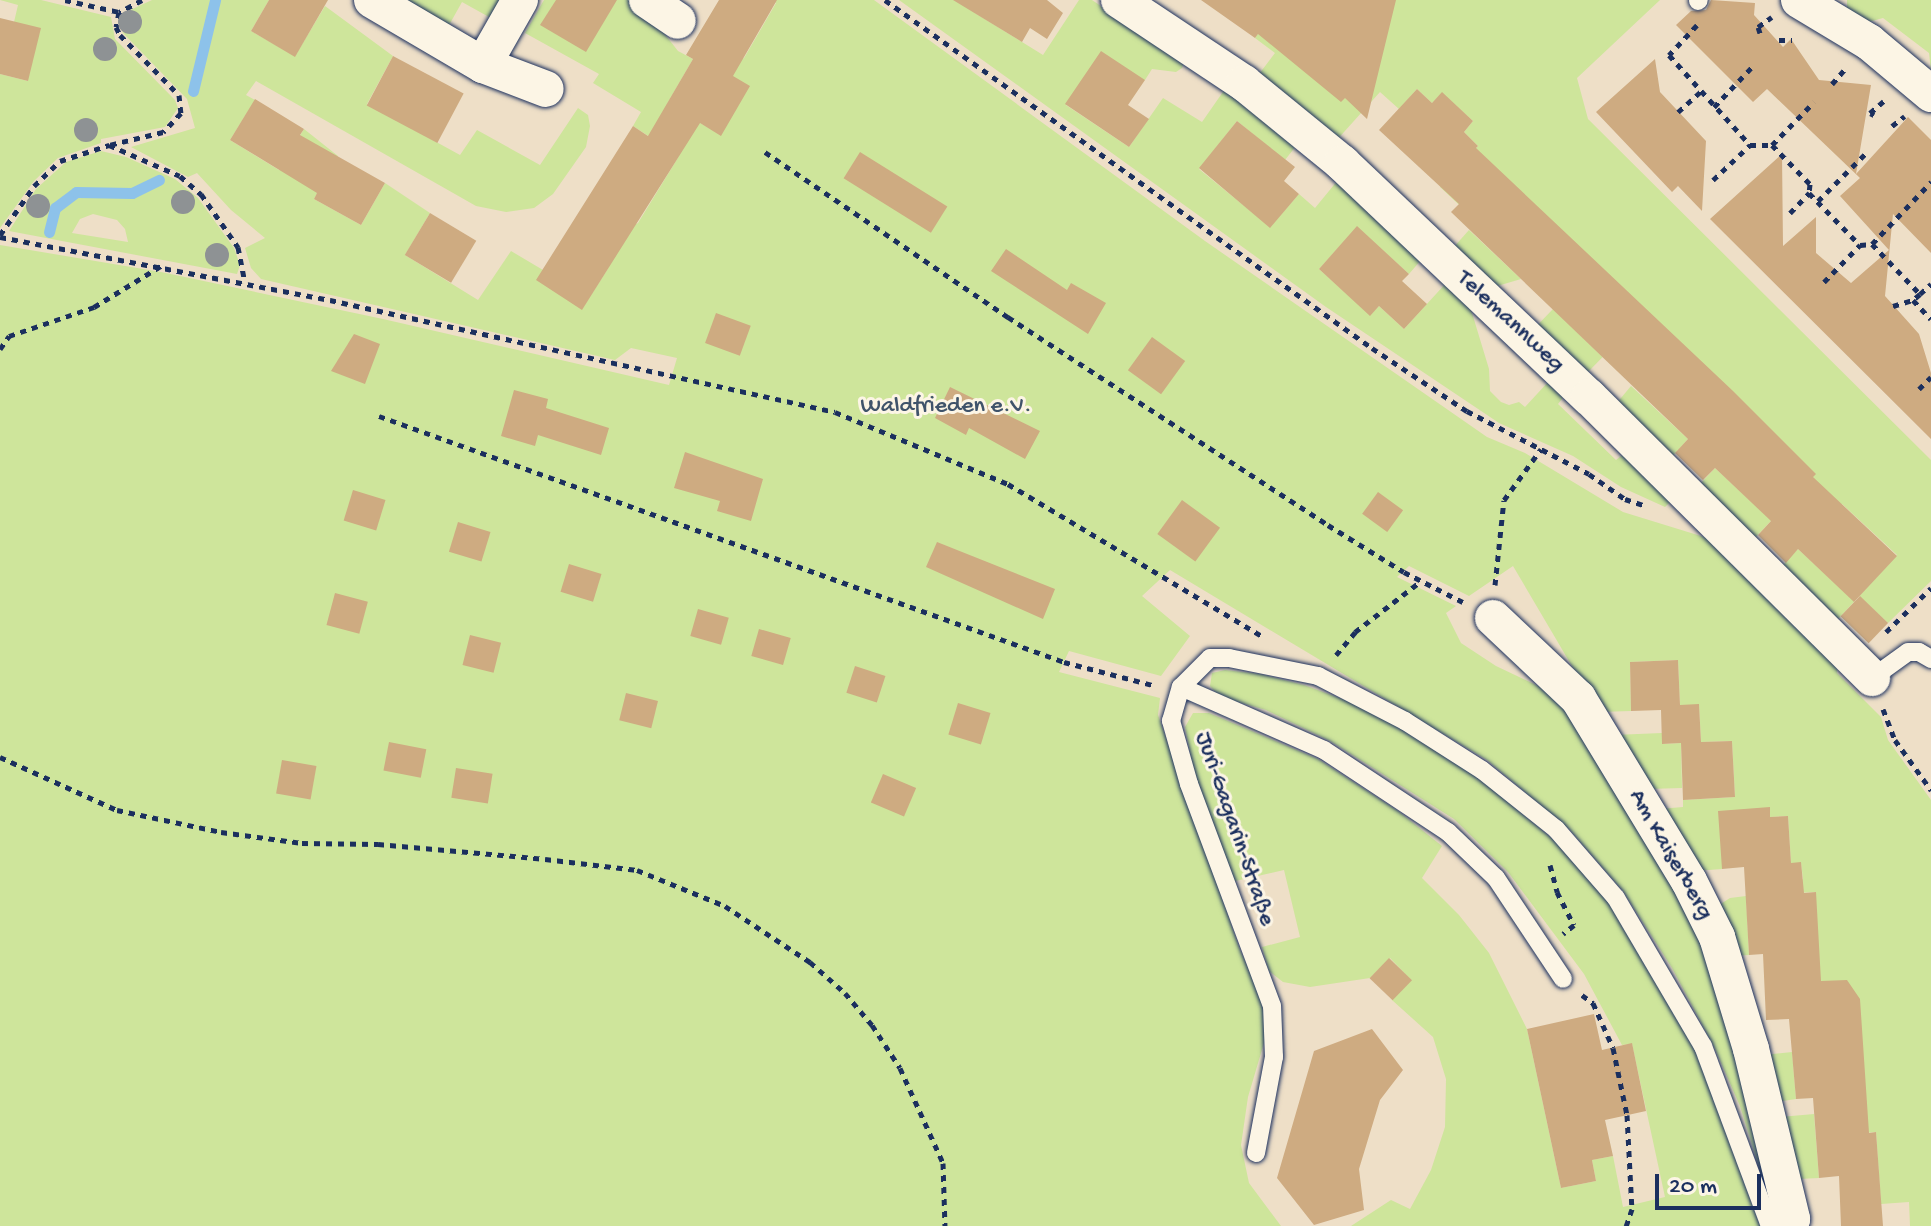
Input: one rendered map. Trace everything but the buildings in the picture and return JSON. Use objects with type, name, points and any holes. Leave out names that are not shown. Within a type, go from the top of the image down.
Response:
[{"type":"street","points":[[372,0],[483,65],[546,89]]},
{"type":"street","points":[[483,65],[520,0]]},
{"type":"street","points":[[647,0],[678,21]]},
{"type":"street","name":"Telemannweg","points":[[1119,0],[1244,83],[1342,163],[1580,389],[1864,669]]},
{"type":"street","points":[[1799,0],[1869,42],[1918,105]]},
{"type":"street","name":"Am Kaiserberg","points":[[1493,618],[1578,698],[1689,881],[1717,937],[1751,1049],[1792,1219],[1789,1226]]},
{"type":"lane","points":[[1864,669],[1908,652],[1919,652],[1931,659]]},
{"type":"lane","points":[[1563,979],[1496,878],[1448,832],[1324,750],[1181,687],[1210,658],[1229,658],[1318,676],[1405,721],[1482,770],[1556,829],[1616,898],[1695,1031],[1770,1226]]},
{"type":"lane","name":"Juri-Gagarin-Straße","points":[[1181,687],[1171,721],[1186,772],[1272,1006],[1274,1057],[1256,1153]]},
{"type":"path","points":[[65,0],[119,12],[142,0]]},
{"type":"path","points":[[885,0],[1372,348],[1467,411],[1589,474],[1625,499],[1651,507]]},
{"type":"path","points":[[119,12],[116,27],[120,35],[179,95],[182,103],[177,121],[163,132],[60,161],[34,186],[0,236],[245,282],[835,412],[1008,484],[1274,642]]},
{"type":"path","points":[[1701,21],[1669,55],[1750,145]]},
{"type":"path","points":[[1779,40],[1792,40]]},
{"type":"path","points":[[1714,107],[1752,67]]},
{"type":"path","points":[[1678,112],[1701,91]]},
{"type":"path","points":[[1713,180],[1750,145],[1772,145],[1814,102]]},
{"type":"path","points":[[1892,126],[1918,105]]},
{"type":"path","points":[[109,145],[180,176],[201,194],[238,247],[245,282]]},
{"type":"path","points":[[1772,145],[1810,184],[1809,193],[1790,213]]},
{"type":"path","points":[[765,152],[1008,317],[1328,525],[1421,581],[1493,618],[1504,500],[1541,449]]},
{"type":"path","points":[[1818,201],[1866,153]]},
{"type":"path","points":[[1824,282],[1860,245],[1872,244],[1931,182]]},
{"type":"path","points":[[1809,193],[1860,245]]},
{"type":"path","points":[[1872,244],[1920,294]]},
{"type":"path","points":[[0,349],[9,336],[94,307],[162,265]]},
{"type":"path","points":[[1893,306],[1913,300],[1931,284]]},
{"type":"path","points":[[1913,300],[1931,319]]},
{"type":"path","points":[[1919,389],[1931,377]]},
{"type":"path","points":[[379,416],[1064,662],[1161,687],[1181,687]]},
{"type":"path","points":[[1318,676],[1355,632],[1421,581]]},
{"type":"path","points":[[1931,588],[1864,669],[1895,740],[1931,790]]},
{"type":"path","points":[[0,757],[117,810],[221,832],[302,843],[378,844],[637,870],[725,906],[810,962],[845,993],[872,1025],[900,1068],[943,1163],[945,1226]]},
{"type":"path","points":[[1544,951],[1574,925],[1557,892],[1544,843],[1556,829]]},
{"type":"path","points":[[1563,979],[1593,1003],[1613,1048],[1627,1115],[1632,1209],[1626,1226]]},
{"type":"green space","points":[[0,0],[41,0],[111,17],[115,39],[175,100],[178,108],[165,127],[101,139],[101,143],[58,158],[34,181],[0,228],[0,74],[28,81],[14,22],[18,5]]},
{"type":"green space","name":"Waldfrieden e.V.","points":[[152,0],[269,0],[251,31],[295,56],[325,6],[393,56],[367,104],[460,155],[477,130],[540,165],[578,108],[588,115],[590,126],[586,147],[553,194],[534,208],[506,212],[476,206],[256,81],[246,95],[255,100],[230,140],[279,170],[304,129],[338,156],[314,199],[361,225],[385,183],[430,213],[405,255],[478,300],[511,251],[543,270],[582,309],[609,267],[585,251],[638,223],[679,156],[633,126],[641,112],[593,83],[599,74],[525,33],[544,0],[633,0],[641,4],[678,51],[693,59],[667,104],[721,135],[722,70],[744,58],[776,3],[771,0],[874,0],[1205,241],[1487,437],[1525,453],[1623,512],[1717,541],[1837,664],[1837,673],[1881,717],[1888,740],[1931,800],[1931,1226],[1910,1226],[1909,1202],[1881,1204],[1876,1132],[1865,1133],[1815,982],[1816,892],[1776,894],[1803,879],[1801,863],[1791,863],[1788,816],[1770,817],[1770,808],[1722,869],[1695,871],[1659,809],[1683,807],[1683,800],[1735,797],[1732,741],[1701,742],[1699,705],[1680,705],[1678,660],[1630,662],[1631,711],[1599,712],[1513,566],[1469,596],[1409,566],[1397,577],[1456,606],[1446,613],[1461,643],[1496,666],[1572,702],[1648,834],[1714,967],[1775,1219],[1740,1106],[1714,1047],[1672,968],[1623,891],[1569,829],[1487,760],[1170,570],[1142,596],[1190,636],[1161,676],[1069,651],[1059,672],[1160,698],[1158,715],[1240,950],[1262,998],[1266,1036],[1248,1097],[1241,1145],[1249,1183],[1281,1226],[0,1226],[0,245],[161,272],[669,385],[677,358],[631,348],[615,360],[261,279],[251,268],[245,248],[265,238],[231,210],[197,173],[188,177],[131,147],[195,128],[187,99],[123,33],[121,24],[126,12]]},
{"type":"green space","points":[[404,0],[511,0],[498,22],[462,2],[448,27]]},
{"type":"green space","points":[[899,0],[974,0],[975,13],[1043,55],[1079,0],[1092,0],[1184,62],[1176,72],[1152,69],[1145,80],[1066,105],[1129,147],[1163,98],[1202,122],[1225,89],[1296,146],[1285,160],[1237,121],[1199,169],[1270,227],[1299,194],[1315,208],[1338,180],[1421,260],[1409,274],[1357,227],[1319,269],[1370,315],[1379,306],[1404,329],[1447,282],[1469,303],[1489,369],[1490,391],[1501,402],[1509,405],[1519,402],[1525,407],[1549,381],[1565,395],[1558,404],[1616,460],[1626,452],[1672,500],[1665,507],[1621,487],[1573,456],[1499,423],[1326,307]]},
{"type":"green space","points":[[1282,0],[1660,0],[1577,78],[1588,119],[1931,460],[1931,581],[1888,623],[1859,596],[1897,555],[1842,504],[1812,535],[1440,187],[1478,146],[1464,132],[1473,121],[1442,93],[1432,103],[1417,89],[1399,109],[1380,92],[1335,142],[1256,78],[1275,53],[1255,38]]},
{"type":"green space","points":[[1847,0],[1931,0],[1931,71],[1929,53],[1883,18],[1865,23],[1847,11]]},
{"type":"green space","points":[[101,151],[126,157],[175,179],[198,198],[234,248],[240,265],[237,274],[9,231],[36,189],[66,162]],"holes":[[[93,214],[117,220],[125,229],[128,242],[72,233],[80,219]]]},
{"type":"green space","points":[[1469,230],[1521,279],[1494,287],[1453,248]]},
{"type":"green space","points":[[1553,309],[1603,357],[1584,376],[1534,328]]},
{"type":"green space","points":[[1631,386],[1688,439],[1670,459],[1616,404]]},
{"type":"green space","points":[[1715,468],[1771,521],[1755,538],[1699,486]]},
{"type":"green space","points":[[1798,549],[1854,602],[1837,620],[1781,567]]},
{"type":"green space","points":[[1225,670],[1260,674],[1304,685],[1348,701],[1403,728],[1478,777],[1561,846],[1611,904],[1695,1048],[1760,1226],[1351,1226],[1391,1200],[1410,1209],[1431,1170],[1445,1127],[1446,1079],[1433,1037],[1392,1000],[1411,980],[1390,958],[1370,978],[1310,987],[1283,982],[1269,971],[1262,947],[1300,937],[1284,870],[1231,882],[1196,782],[1185,727],[1193,713],[1209,713],[1318,759],[1398,811],[1442,846],[1422,878],[1459,915],[1489,953],[1527,1029],[1561,1188],[1596,1181],[1592,1160],[1613,1156],[1623,1207],[1665,1197],[1632,1044],[1622,1045],[1584,974],[1508,872],[1454,819],[1330,741],[1266,710],[1220,697],[1210,686],[1212,673]]},
{"type":"green space","points":[[1662,733],[1662,744],[1681,743],[1682,788],[1648,789],[1614,735]]},
{"type":"green space","points":[[1746,896],[1749,955],[1733,956],[1719,905],[1730,898]]},
{"type":"green space","points":[[1792,1052],[1796,1099],[1776,1102],[1762,1055]]},
{"type":"green space","points":[[1814,1114],[1819,1178],[1798,1179],[1780,1117]]},
{"type":"waterway","points":[[193,91],[215,0]]},
{"type":"waterway","points":[[49,232],[55,208],[76,192],[132,193],[159,180]]}]
